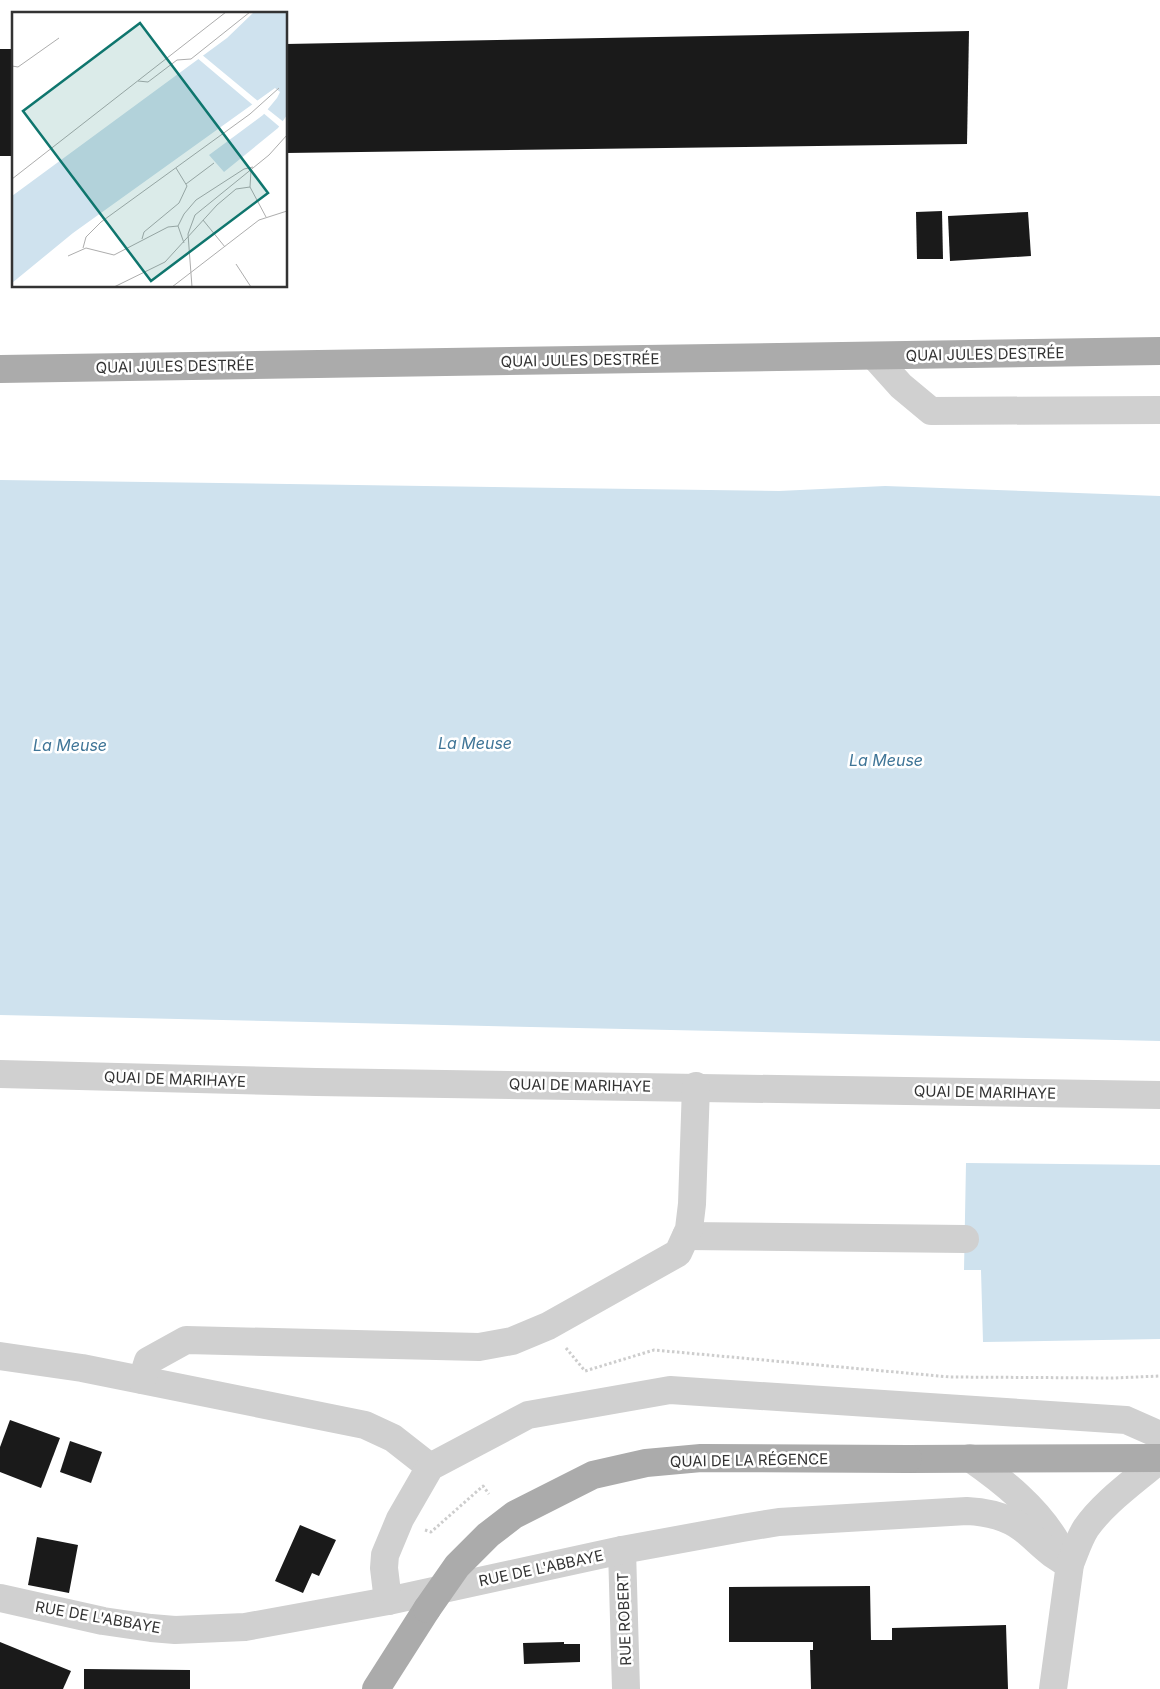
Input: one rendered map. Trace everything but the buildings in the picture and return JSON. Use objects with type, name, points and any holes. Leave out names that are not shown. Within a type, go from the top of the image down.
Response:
[{"type":"main road","name":"QUAI JULES DESTRÉE","points":[[0,369],[1160,351]]},
{"type":"main road","name":"QUAI DE LA RÉGENCE","points":[[376,1689],[457,1566],[488,1535],[514,1515],[593,1475],[646,1463],[701,1458],[1160,1459]]},
{"type":"street","points":[[874,356],[901,386],[931,411],[1160,410]]},
{"type":"street","name":"QUAI DE MARIHAYE","points":[[0,1074],[316,1082],[696,1086],[1160,1095]]},
{"type":"street","points":[[142,1380],[148,1361],[186,1340],[479,1347],[512,1341],[548,1326],[678,1253],[689,1229],[692,1204],[696,1086]]},
{"type":"street","points":[[686,1236],[965,1239]]},
{"type":"street","points":[[0,1356],[82,1368],[365,1425],[393,1438],[430,1467]]},
{"type":"street","points":[[388,1601],[384,1568],[385,1555],[400,1520],[430,1467],[528,1415],[670,1390],[1126,1420],[1160,1435]]},
{"type":"street","points":[[970,1458],[997,1478],[1031,1510],[1052,1535],[1070,1564]]},
{"type":"street","points":[[1053,1689],[1070,1564],[1085,1530],[1095,1517],[1160,1459]]},
{"type":"street","name":"RUE DE L'ABBAYE","points":[[0,1598],[103,1621],[175,1630],[245,1627],[388,1601],[622,1550],[779,1522],[966,1511],[1003,1517],[1023,1529],[1048,1552],[1070,1564]]},
{"type":"street","name":"RUE ROBERT","points":[[622,1550],[626,1689]]},
{"type":"path","points":[[548,1326],[586,1371],[654,1350],[950,1377],[1113,1378],[1160,1376]]},
{"type":"path","points":[[432,1532],[483,1486],[489,1494]]},
{"type":"water","name":"La Meuse","points":[[0,480],[779,491],[885,486],[1160,496],[1160,1041],[0,1015]]},
{"type":"water","points":[[966,1163],[1160,1165],[1160,1339],[983,1342],[981,1270],[964,1270]]}]
